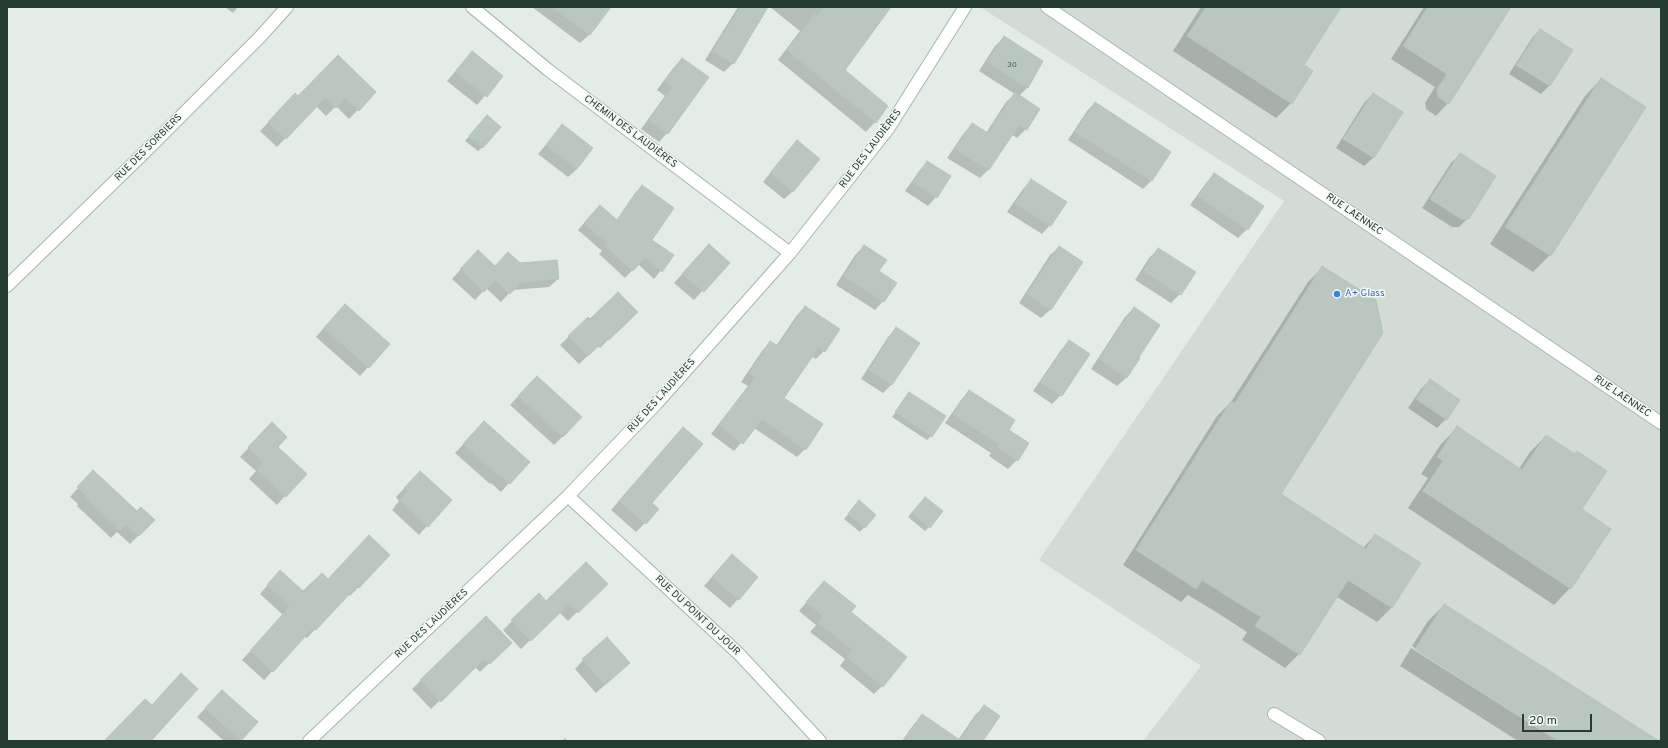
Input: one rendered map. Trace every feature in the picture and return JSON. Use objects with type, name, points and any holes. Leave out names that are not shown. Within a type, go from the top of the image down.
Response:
[{"type":"street","name":"RUE DES SORBIERS","points":[[7,286],[149,148],[260,37],[287,7]]},
{"type":"street","name":"CHEMIN DES LAUDIÈRES","points":[[472,7],[547,69],[790,253]]},
{"type":"street","name":"RUE DES LAUDIÈRES","points":[[308,741],[568,496],[657,403],[790,253],[888,129],[944,43],[965,7]]},
{"type":"street","name":"RUE LAENNEC","points":[[1047,7],[1661,423]]},
{"type":"street","name":"RUE DU POINT DU JOUR","points":[[568,496],[739,654],[820,741]]},
{"type":"street","points":[[1274,714],[1319,741]]},
{"type":"shaded area","points":[[980,7],[1661,7],[1661,741],[1143,741],[1201,666],[1039,560],[1284,201]]},
{"type":"building","points":[[552,7],[611,7],[590,35]]},
{"type":"building","points":[[740,7],[768,7],[734,64],[713,51]]},
{"type":"building","points":[[824,7],[891,7],[845,70],[888,106],[876,123],[787,50],[815,14],[818,16]]},
{"type":"building","points":[[1206,7],[1341,7],[1304,65],[1313,71],[1292,104],[1187,36]]},
{"type":"building","points":[[1428,7],[1511,7],[1449,104],[1438,97],[1437,89],[1447,74],[1403,46]]},
{"type":"building","points":[[1540,29],[1573,50],[1550,86],[1516,65]]},
{"type":"building","points":[[1004,36],[1043,61],[1028,88],[987,62]]},
{"type":"building","points":[[472,51],[503,76],[487,97],[455,72]]},
{"type":"building","points":[[338,55],[376,92],[359,111],[345,98],[336,108],[325,98],[286,139],[268,122],[295,93],[298,96]]},
{"type":"building","points":[[682,58],[709,77],[668,134],[649,120],[673,87],[665,81]]},
{"type":"building","points":[[1601,78],[1646,107],[1551,256],[1505,227]]},
{"type":"building","points":[[1015,92],[1040,109],[1027,130],[1019,125],[989,170],[955,149],[972,123],[988,133]]},
{"type":"building","points":[[1373,93],[1403,112],[1374,158],[1343,139]]},
{"type":"building","points":[[1095,102],[1171,152],[1152,181],[1075,132]]},
{"type":"building","points":[[487,115],[501,127],[483,148],[469,136]]},
{"type":"building","points":[[562,124],[593,148],[577,169],[546,145]]},
{"type":"building","points":[[797,140],[820,159],[793,192],[770,173]]},
{"type":"building","points":[[1460,153],[1496,176],[1469,219],[1461,219],[1430,199]]},
{"type":"building","points":[[927,161],[951,176],[937,198],[913,182]]},
{"type":"building","points":[[1214,173],[1264,206],[1248,230],[1198,196]]},
{"type":"building","points":[[1031,179],[1067,202],[1051,226],[1015,203]]},
{"type":"building","points":[[642,185],[674,208],[652,240],[674,255],[662,272],[645,258],[633,271],[605,246],[608,244],[584,223],[600,205],[617,220]]},
{"type":"building","points":[[709,244],[730,263],[704,292],[682,274]]},
{"type":"building","points":[[864,245],[887,260],[879,271],[897,283],[884,302],[844,276]]},
{"type":"building","points":[[1059,246],[1083,262],[1051,310],[1027,294]]},
{"type":"building","points":[[1158,248],[1196,272],[1181,295],[1143,271]]},
{"type":"building","points":[[478,250],[495,266],[508,252],[520,263],[557,260],[559,279],[522,282],[510,294],[495,280],[484,292],[460,269]]},
{"type":"building","points":[[1322,266],[1376,300],[1383,333],[1281,494],[1366,549],[1375,534],[1421,563],[1392,608],[1348,580],[1300,655],[1255,626],[1261,617],[1202,580],[1196,589],[1136,550],[1231,401],[1235,403]]},
{"type":"building","points":[[618,292],[638,312],[609,340],[607,338],[588,356],[568,336],[588,317],[590,319]]},
{"type":"building","points":[[345,304],[390,344],[369,368],[324,328]]},
{"type":"building","points":[[805,306],[840,329],[825,352],[819,347],[784,398],[823,424],[806,450],[762,419],[743,444],[719,425],[755,378],[749,373],[770,341],[778,346]]},
{"type":"building","points":[[1134,307],[1160,325],[1127,378],[1099,359]]},
{"type":"building","points":[[896,327],[920,343],[892,385],[869,370]]},
{"type":"building","points":[[1069,340],[1090,354],[1062,396],[1041,382]]},
{"type":"building","points":[[537,376],[582,417],[563,437],[518,396]]},
{"type":"building","points":[[1430,379],[1460,400],[1447,420],[1416,399]]},
{"type":"building","points":[[969,390],[1015,420],[1009,430],[1029,443],[1018,461],[997,447],[999,444],[953,414]]},
{"type":"building","points":[[909,392],[946,416],[932,437],[895,412]]},
{"type":"building","points":[[484,421],[530,462],[510,484],[463,444]]},
{"type":"building","points":[[272,422],[287,437],[278,447],[307,474],[286,497],[257,470],[264,462],[248,447]]},
{"type":"building","points":[[1457,426],[1522,470],[1546,435],[1575,454],[1577,451],[1607,471],[1582,509],[1611,529],[1571,589],[1423,491],[1443,461],[1437,457]]},
{"type":"building","points":[[683,427],[703,444],[652,503],[659,509],[646,524],[619,501]]},
{"type":"building","points":[[93,470],[137,511],[141,507],[155,520],[139,536],[126,524],[120,530],[85,497],[86,495],[77,487]]},
{"type":"building","points":[[420,471],[452,500],[428,527],[400,500],[407,492],[404,488]]},
{"type":"building","points":[[925,497],[943,511],[930,528],[912,513]]},
{"type":"building","points":[[859,500],[876,515],[865,528],[848,514]]},
{"type":"building","points":[[369,535],[390,555],[359,588],[357,586],[316,630],[313,628],[273,672],[250,651],[290,606],[267,585],[280,570],[303,591],[322,573],[328,579]]},
{"type":"building","points":[[732,554],[758,577],[739,600],[712,577]]},
{"type":"building","points":[[586,562],[608,584],[578,613],[569,604],[531,641],[511,620],[539,593],[546,601]]},
{"type":"building","points":[[824,581],[856,606],[851,612],[907,657],[883,687],[847,657],[853,650],[818,623],[823,616],[806,602]]},
{"type":"building","points":[[1444,604],[1659,741],[1559,741],[1415,649]]},
{"type":"building","points":[[486,616],[512,643],[490,664],[484,659],[441,702],[420,680]]},
{"type":"building","points":[[607,637],[630,663],[605,685],[582,659]]},
{"type":"building","points":[[181,673],[198,689],[151,741],[104,741],[145,699],[152,705]]},
{"type":"building","points":[[222,690],[258,722],[241,741],[205,708]]},
{"type":"building","points":[[984,705],[1000,716],[983,741],[903,741],[922,714],[960,740]]},
{"type":"place","name":"A+ Glass","points":[[1337,294]]}]
